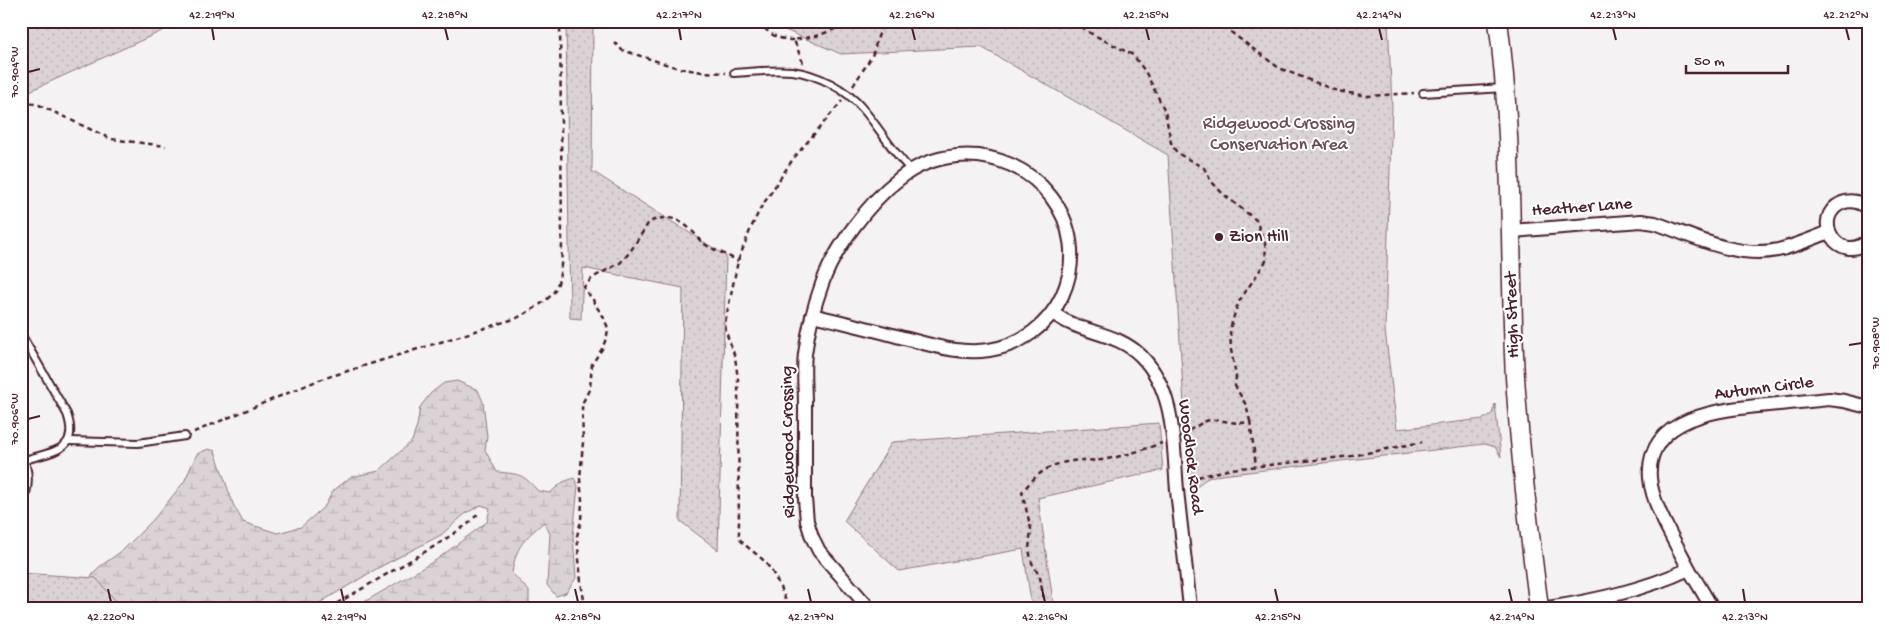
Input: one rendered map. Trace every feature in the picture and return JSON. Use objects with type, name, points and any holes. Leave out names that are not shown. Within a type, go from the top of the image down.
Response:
[{"type":"main road","name":"High Street","points":[[1498,21],[1505,88],[1520,440],[1539,608]]},
{"type":"street","name":"Ridgewood Crossing","points":[[812,315],[949,348],[973,351],[1007,346],[1038,329],[1053,313],[1068,282],[1072,258],[1069,231],[1063,215],[1052,197],[1032,177],[1011,166],[979,157],[959,156],[943,159],[928,163],[898,179],[871,206],[850,232],[822,282],[812,315],[805,357],[805,499],[807,521],[819,551],[869,608]]},
{"type":"street","points":[[1868,208],[1862,203],[1854,201],[1846,201],[1839,204],[1829,216],[1828,232],[1844,248],[1860,247],[1868,241]]},
{"type":"street","name":"Heather Lane","points":[[1510,231],[1642,221],[1655,223],[1736,250],[1758,252],[1777,250],[1828,232]]},
{"type":"street","name":"Woodlock Road","points":[[1053,313],[1062,320],[1112,336],[1141,356],[1160,382],[1167,402],[1173,439],[1190,608]]},
{"type":"street","name":"Autumn Circle","points":[[1712,608],[1689,569],[1655,501],[1650,478],[1651,460],[1658,445],[1670,431],[1686,420],[1720,410],[1829,399],[1868,407]]},
{"type":"street","points":[[1548,608],[1635,590],[1660,582],[1689,569]]},
{"type":"lane","points":[[734,73],[792,72],[818,79],[848,94],[862,108],[898,157],[912,171]]},
{"type":"lane","points":[[1423,93],[1505,88]]},
{"type":"lane","points":[[21,334],[66,414],[71,428],[69,441],[62,448],[23,457],[28,477],[27,495],[21,508]]},
{"type":"lane","points":[[69,441],[138,443],[185,436]]},
{"type":"path","points":[[185,436],[319,380],[517,318],[536,308],[555,290],[561,265],[562,236],[560,21]]},
{"type":"path","points":[[759,21],[774,36],[784,40],[820,35],[854,21]]},
{"type":"path","points":[[789,608],[773,572],[739,538],[738,379],[735,357],[726,332],[725,323],[738,261],[751,228],[793,159],[848,94],[872,56],[883,21]]},
{"type":"path","points":[[911,21],[964,27],[1052,21]]},
{"type":"path","points":[[1074,21],[1090,33],[1133,55],[1145,71],[1165,111],[1171,143],[1177,153],[1204,168],[1211,181],[1223,194],[1256,220],[1266,243],[1266,261],[1238,303],[1230,329],[1236,386],[1246,404],[1256,466]]},
{"type":"path","points":[[1216,21],[1279,68],[1336,91],[1367,96],[1423,93]]},
{"type":"path","points":[[794,40],[800,51],[804,75]]},
{"type":"path","points":[[614,42],[622,50],[678,68],[702,72],[734,73]]},
{"type":"path","points":[[21,101],[39,105],[111,139],[166,146]]},
{"type":"path","points":[[583,608],[584,600],[577,536],[582,500],[580,479],[583,442],[582,408],[590,388],[592,364],[602,349],[608,328],[603,316],[584,287],[592,278],[620,263],[630,252],[649,222],[666,217],[675,218],[701,241],[738,261]]},
{"type":"path","points":[[1045,608],[1040,577],[1032,563],[1029,550],[1031,529],[1022,492],[1042,470],[1063,463],[1080,460],[1100,461],[1132,453],[1173,439],[1207,421],[1220,420],[1242,424],[1250,420]]},
{"type":"path","points":[[1176,482],[1231,469],[1352,456],[1422,442]]},
{"type":"path","points":[[329,608],[436,546],[468,524],[480,512]]},
{"type":"green space","points":[[21,21],[184,21],[21,95]]},
{"type":"green space","points":[[566,21],[593,21],[592,171],[726,256],[718,550],[680,521],[683,288],[583,268],[581,319],[570,318]]},
{"type":"green space","name":"Ridgewood Crossing Conservation Area","points":[[769,21],[1388,21],[1392,105],[1385,330],[1397,429],[1483,419],[1492,414],[1495,404],[1501,457],[1495,447],[1485,444],[1214,476],[1198,486],[1194,494],[1193,504],[1188,467],[1168,155],[981,47],[841,54],[771,24]]},
{"type":"green space","points":[[457,381],[478,390],[483,402],[487,436],[485,450],[497,472],[520,476],[538,491],[550,493],[563,482],[574,478],[578,486],[573,536],[576,578],[566,593],[556,596],[547,585],[550,534],[544,522],[522,544],[516,556],[512,573],[529,591],[529,608],[354,608],[436,560],[487,522],[490,508],[481,505],[465,514],[441,535],[378,568],[311,608],[47,608],[81,589],[98,568],[123,550],[153,520],[184,482],[197,454],[208,449],[215,451],[233,504],[243,522],[277,533],[301,527],[325,506],[333,491],[351,477],[379,471],[412,441],[420,407],[431,393],[444,383]]},
{"type":"green space","points":[[1159,423],[1163,470],[1038,498],[1054,608],[1032,608],[1023,549],[899,571],[844,521],[892,442]]},
{"type":"green space","points":[[21,573],[96,578],[122,608],[21,608]]},
{"type":"place","name":"Zion Hill","points":[[1219,237]]}]
